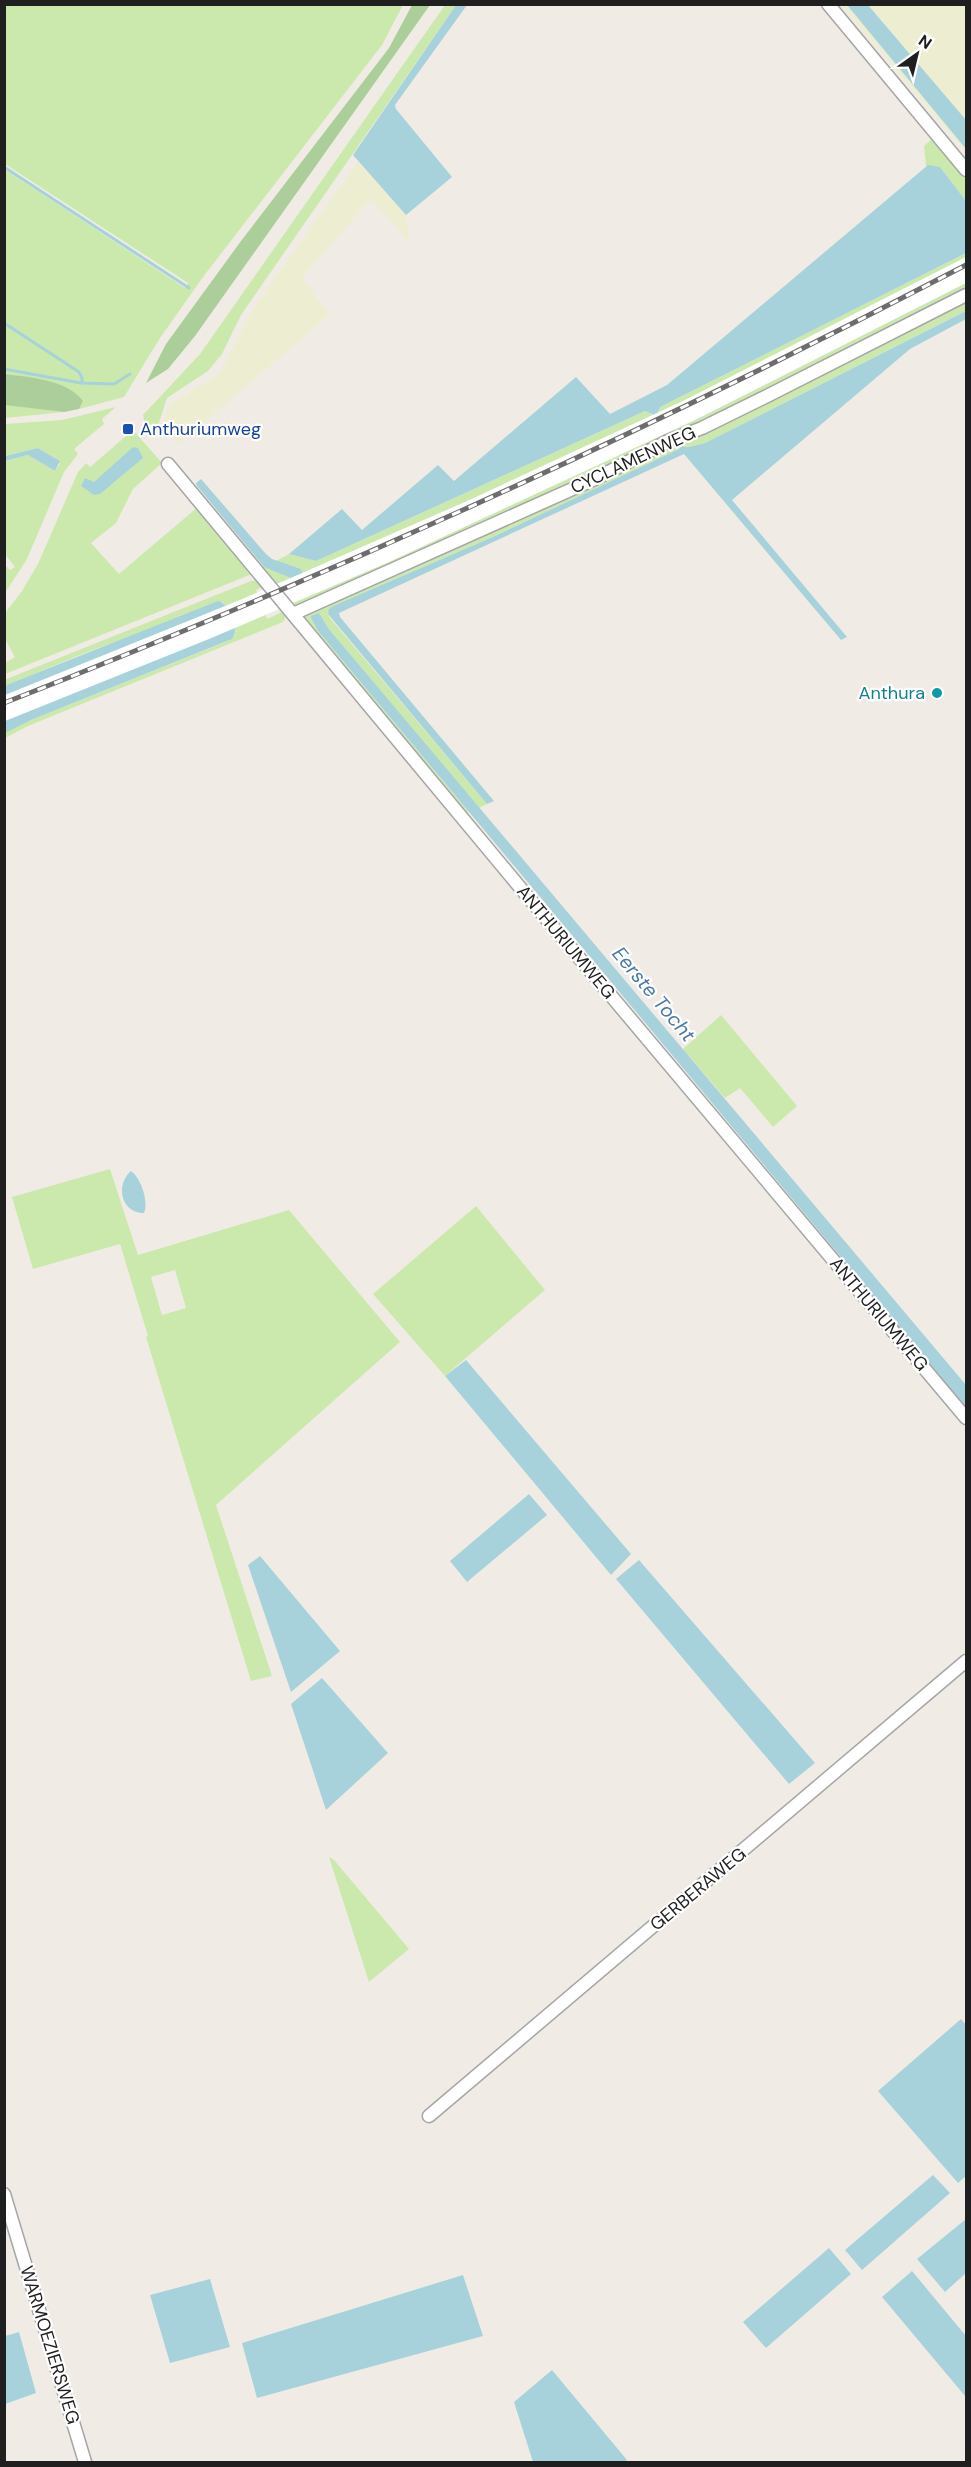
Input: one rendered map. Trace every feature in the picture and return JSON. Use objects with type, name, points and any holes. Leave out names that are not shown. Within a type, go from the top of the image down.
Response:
[{"type":"street","points":[[828,4],[966,170]]},
{"type":"street","name":"CYCLAMENWEG","points":[[293,614],[597,478],[668,441],[702,428],[769,395],[966,295]]},
{"type":"street","name":"ANTHURIUMWEG","points":[[168,464],[530,900],[966,1418]]},
{"type":"street","name":"GERBERAWEG","points":[[429,2116],[966,1661]]},
{"type":"street","name":"WARMOEZIERSWEG","points":[[4,2194],[85,2463]]},
{"type":"green space","points":[[5,5],[403,5],[382,45],[203,277],[160,338],[124,397],[79,409],[83,401],[65,389],[36,379],[5,374],[4,169],[185,288],[188,283],[5,164]]},
{"type":"green space","points":[[412,5],[430,5],[195,336],[168,369],[146,383],[166,344],[241,241],[389,48]]},
{"type":"green space","points":[[445,5],[456,5],[241,315],[222,354],[208,371],[167,398],[158,426],[145,424],[143,415],[200,354]]},
{"type":"green space","points":[[841,5],[966,5],[966,152]]},
{"type":"green space","points":[[933,138],[966,178],[966,201],[940,167],[926,166],[924,146]]},
{"type":"green space","points":[[359,160],[406,215],[409,242],[371,199],[302,278],[330,314],[179,444],[163,424],[169,405],[219,374],[253,309]]},
{"type":"green space","points":[[966,253],[966,311],[705,443],[689,447],[682,445],[679,449],[495,536],[333,606],[328,614],[330,618],[487,804],[479,808],[323,622],[319,614],[310,616],[318,631],[469,812],[466,813],[258,564],[308,585],[301,569],[276,561],[289,554],[316,561],[645,411],[650,413],[669,433],[672,431],[658,412],[660,407]]},
{"type":"green space","points":[[5,374],[36,378],[58,384],[68,388],[83,401],[79,409],[64,412],[5,405]]},
{"type":"green space","points":[[4,405],[64,412],[5,418]]},
{"type":"green space","points":[[116,407],[102,419],[104,424],[74,449],[78,454],[64,472],[27,559],[5,593],[4,564],[10,570],[15,567],[5,554],[5,461],[28,455],[55,471],[60,464],[57,459],[38,448],[5,456],[5,424],[62,420]]},
{"type":"green space","points":[[133,430],[162,463],[133,489],[116,523],[91,543],[119,574],[199,506],[252,574],[5,674],[5,663],[15,657],[5,639],[5,613],[22,591],[38,564],[78,472],[86,463],[90,467]]},
{"type":"green space","points":[[257,580],[265,586],[256,590],[267,619],[284,611],[287,614],[283,622],[28,726],[5,738],[5,733],[21,724],[228,641],[235,635],[228,609],[223,602],[80,655],[5,686],[4,680]]},
{"type":"green space","points":[[721,1015],[797,1106],[773,1127],[740,1088],[725,1098],[683,1049]]},
{"type":"green space","points":[[110,1169],[138,1255],[289,1210],[400,1342],[216,1505],[272,1676],[251,1681],[120,1244],[33,1269],[12,1197]],"holes":[[[175,1270],[186,1308],[162,1315],[151,1277]]]},
{"type":"green space","points":[[476,1206],[545,1290],[445,1376],[373,1294]]},
{"type":"green space","points":[[329,1857],[334,1860],[409,1949],[369,1982]]},
{"type":"water","points":[[456,5],[467,5],[395,105],[452,177],[406,215],[353,155]]},
{"type":"water","points":[[847,5],[868,5],[966,120],[966,149]]},
{"type":"water","points":[[928,165],[940,167],[966,201],[966,253],[660,407],[658,412],[672,433],[669,433],[652,414],[645,411],[316,561],[289,554],[342,509],[362,530],[438,465],[454,481],[576,377],[610,414],[667,385]]},
{"type":"water","points":[[966,311],[966,319],[910,349],[732,500],[847,637],[841,640],[684,454],[339,613],[494,801],[487,804],[328,614],[329,609],[333,606],[495,536],[679,449],[681,446],[689,447],[705,443]]},
{"type":"water","points":[[133,447],[138,448],[143,458],[100,494],[94,495],[81,486],[85,478],[94,482]]},
{"type":"water","points":[[38,448],[60,461],[55,471],[28,455],[5,461],[5,456]]},
{"type":"water","points":[[201,479],[266,554],[272,559],[301,569],[308,585],[264,567],[197,486],[196,483]]},
{"type":"water","points":[[218,601],[226,606],[233,617],[235,629],[232,639],[31,720],[5,733],[4,686]]},
{"type":"water","points":[[319,613],[328,628],[966,1385],[966,1407],[318,631],[310,616]]},
{"type":"water","points":[[131,1171],[143,1190],[144,1213],[130,1208],[123,1197],[123,1183]]},
{"type":"water","points":[[466,1360],[631,1554],[611,1575],[445,1376]]},
{"type":"water","points":[[529,1494],[547,1515],[467,1582],[450,1561]]},
{"type":"water","points":[[260,1556],[340,1651],[291,1692],[248,1565]]},
{"type":"water","points":[[639,1560],[815,1763],[789,1784],[616,1579]]},
{"type":"water","points":[[322,1678],[388,1753],[326,1810],[291,1704]]},
{"type":"water","points":[[961,2019],[966,2025],[966,2176],[958,2183],[878,2091]]},
{"type":"water","points":[[933,2175],[950,2193],[862,2270],[845,2250]]},
{"type":"water","points":[[966,2219],[966,2273],[945,2292],[917,2259]]},
{"type":"water","points":[[829,2248],[851,2274],[766,2348],[743,2322]]},
{"type":"water","points":[[912,2271],[966,2336],[965,2396],[882,2297]]},
{"type":"water","points":[[463,2275],[483,2336],[257,2398],[242,2343]]},
{"type":"water","points":[[210,2279],[230,2347],[170,2363],[150,2295]]},
{"type":"water","points":[[19,2332],[36,2393],[5,2404],[5,2336]]},
{"type":"water","points":[[552,2370],[627,2460],[625,2462],[533,2462],[514,2402]]},
{"type":"pier","points":[[966,257],[966,283],[697,419],[389,562],[209,639],[5,721],[5,695],[240,600],[465,502],[685,400]]},
{"type":"waterway","points":[[4,167],[189,288]]},
{"type":"waterway","points":[[4,323],[79,372],[82,382]]},
{"type":"waterway","points":[[4,369],[81,383],[114,384],[130,374]]},
{"type":"railway","points":[[4,703],[249,603],[491,497],[730,384],[966,265]]},
{"type":"place","name":"Anthuriumweg","points":[[128,429]]},
{"type":"place","name":"Anthura","points":[[937,693]]},
{"type":"water label","name":"Eerste Tocht","points":[[654,994]]}]
